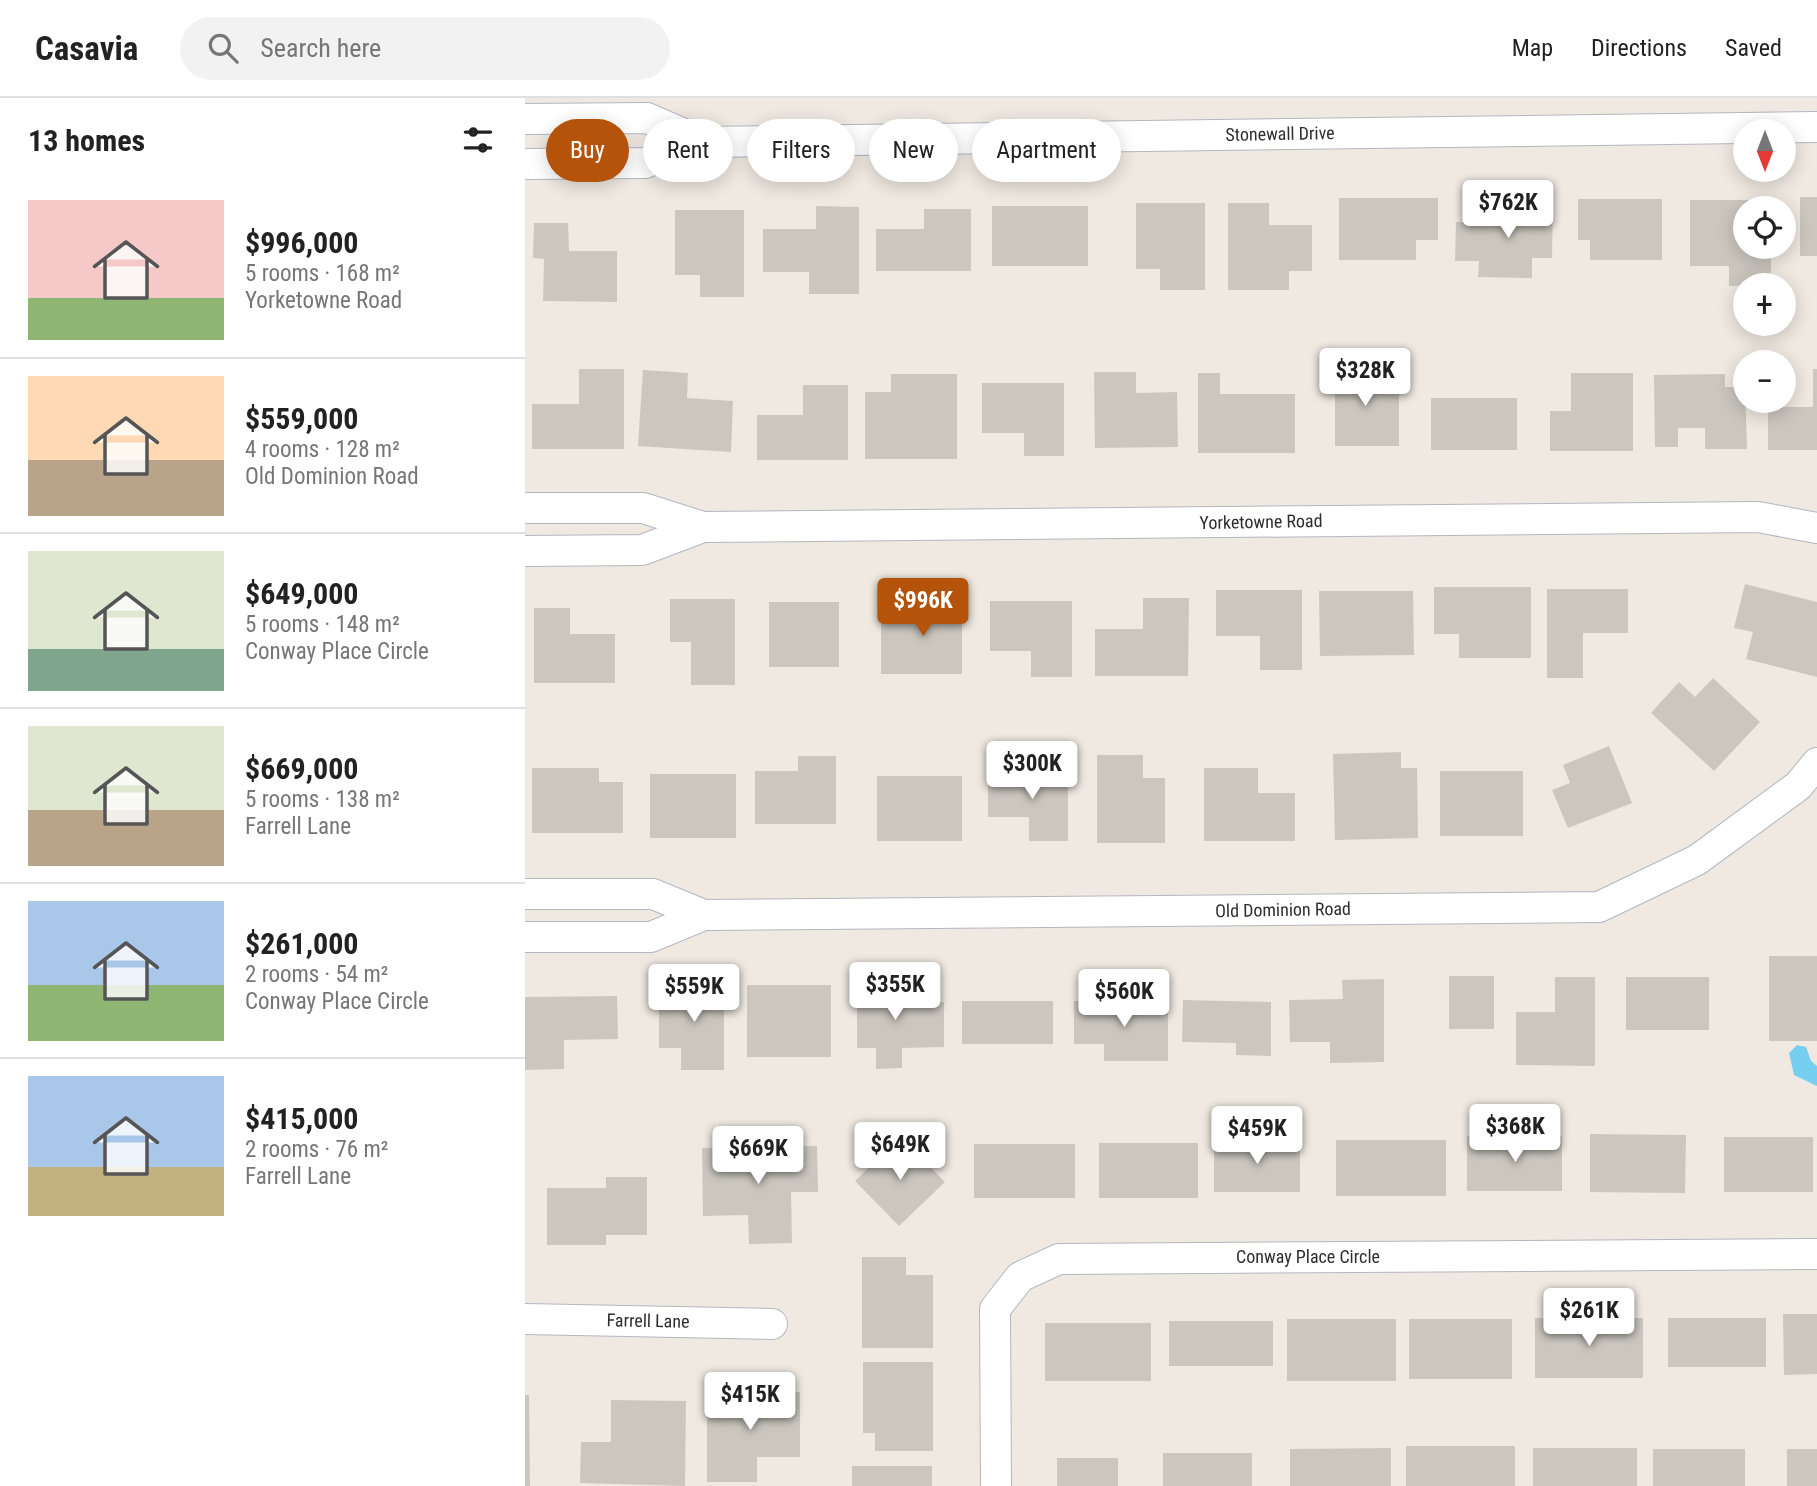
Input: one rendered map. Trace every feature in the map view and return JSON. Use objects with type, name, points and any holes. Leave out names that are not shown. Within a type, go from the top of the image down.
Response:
[{"type":"street","name":"Stonewall Drive","points":[[525,118],[649,119]]},
{"type":"street","name":"Stonewall Drive","points":[[733,142],[1817,127]]},
{"type":"street","name":"Stonewall Drive","points":[[525,164],[643,163]]},
{"type":"street","name":"Yorketowne Road","points":[[525,508],[643,508],[703,527],[1758,517],[1817,528]]},
{"type":"street","name":"Yorketowne Road","points":[[525,551],[642,550],[703,527]]},
{"type":"street","name":"Old Dominion Road","points":[[525,937],[652,937],[704,915],[1599,907],[1697,860],[1808,794],[1817,763]]},
{"type":"street","name":"Old Dominion Road","points":[[525,894],[653,894],[704,915]]},
{"type":"street","name":"Conway Place Circle","points":[[996,1486],[995,1309],[1020,1277],[1059,1259],[1817,1254]]},
{"type":"street","name":"Farrell Lane","points":[[525,1319],[772,1324]]},
{"type":"water","points":[[1797,1045],[1806,1047],[1811,1061],[1817,1066],[1817,1086],[1794,1075],[1789,1053]]},
{"type":"building","points":[[1800,197],[1817,197],[1817,256],[1800,256]]},
{"type":"building","points":[[1339,198],[1438,198],[1438,240],[1416,240],[1416,260],[1339,260]]},
{"type":"building","points":[[1578,199],[1662,199],[1662,260],[1590,260],[1590,240],[1578,240]]},
{"type":"building","points":[[1690,200],[1733,200],[1733,259],[1771,259],[1771,273],[1733,273],[1733,286],[1729,286],[1729,266],[1690,266]]},
{"type":"building","points":[[1504,201],[1553,201],[1552,258],[1532,258],[1532,278],[1478,277],[1479,261],[1455,261],[1456,222],[1504,223]]},
{"type":"building","points":[[1136,203],[1205,203],[1205,290],[1160,290],[1160,269],[1136,269]]},
{"type":"building","points":[[1228,203],[1269,203],[1269,225],[1312,225],[1312,271],[1289,271],[1289,290],[1228,290]]},
{"type":"building","points":[[816,206],[859,207],[859,294],[809,294],[809,272],[763,272],[763,229],[816,229]]},
{"type":"building","points":[[992,206],[1088,206],[1088,266],[992,266]]},
{"type":"building","points":[[924,209],[971,209],[971,271],[876,271],[876,229],[924,229]]},
{"type":"building","points":[[675,210],[744,210],[744,297],[700,297],[700,275],[675,275]]},
{"type":"building","points":[[534,223],[568,223],[569,251],[617,251],[617,302],[543,301],[544,259],[533,258]]},
{"type":"building","points":[[1335,363],[1376,363],[1376,386],[1399,386],[1399,446],[1335,446]]},
{"type":"building","points":[[579,369],[624,369],[624,449],[532,449],[532,404],[579,404]]},
{"type":"building","points":[[1813,369],[1817,369],[1817,450],[1768,450],[1768,413],[1796,413],[1796,407],[1813,407]]},
{"type":"building","points":[[643,370],[688,373],[687,398],[733,401],[731,452],[638,446]]},
{"type":"building","points":[[1094,372],[1136,372],[1136,393],[1177,392],[1178,447],[1095,448]]},
{"type":"building","points":[[1198,373],[1220,373],[1220,394],[1295,394],[1295,453],[1198,453]]},
{"type":"building","points":[[1571,373],[1633,373],[1633,451],[1550,451],[1550,411],[1571,411]]},
{"type":"building","points":[[891,374],[957,374],[957,459],[865,459],[865,392],[891,392]]},
{"type":"building","points":[[1725,374],[1725,387],[1733,387],[1733,413],[1746,413],[1747,449],[1705,449],[1705,428],[1678,428],[1678,447],[1655,447],[1654,375]]},
{"type":"building","points":[[982,383],[1064,383],[1064,456],[1024,456],[1024,433],[982,433]]},
{"type":"building","points":[[803,385],[848,385],[848,460],[757,460],[757,415],[803,415]]},
{"type":"building","points":[[1431,398],[1517,398],[1517,450],[1431,450]]},
{"type":"building","points":[[1745,584],[1817,602],[1817,677],[1746,659],[1753,632],[1734,628]]},
{"type":"building","points":[[1434,587],[1531,587],[1531,658],[1459,658],[1459,634],[1434,634]]},
{"type":"building","points":[[1547,589],[1628,589],[1628,633],[1583,633],[1583,678],[1547,678]]},
{"type":"building","points":[[1216,590],[1302,590],[1302,670],[1260,670],[1260,636],[1216,636]]},
{"type":"building","points":[[1319,591],[1413,591],[1414,655],[1320,656]]},
{"type":"building","points":[[1143,598],[1189,598],[1188,676],[1095,676],[1095,629],[1143,629]]},
{"type":"building","points":[[670,599],[735,599],[735,685],[691,685],[691,642],[670,642]]},
{"type":"building","points":[[896,599],[962,599],[962,674],[881,674],[881,621],[896,621]]},
{"type":"building","points":[[990,601],[1072,601],[1072,677],[1031,677],[1031,651],[990,651]]},
{"type":"building","points":[[769,602],[839,602],[839,667],[769,667]]},
{"type":"building","points":[[534,608],[570,608],[570,634],[615,634],[615,683],[534,683]]},
{"type":"building","points":[[1713,678],[1760,722],[1714,771],[1651,713],[1679,682],[1695,697]]},
{"type":"building","points":[[1609,746],[1632,803],[1568,828],[1552,790],[1570,783],[1563,765]]},
{"type":"building","points":[[1401,752],[1401,768],[1417,768],[1418,838],[1335,840],[1333,754]]},
{"type":"building","points":[[1097,755],[1143,755],[1143,778],[1165,778],[1165,843],[1097,843]]},
{"type":"building","points":[[798,756],[836,756],[836,824],[755,824],[755,771],[798,771]]},
{"type":"building","points":[[532,768],[599,768],[599,782],[623,782],[623,833],[532,833]]},
{"type":"building","points":[[1204,768],[1258,768],[1258,793],[1295,793],[1295,841],[1204,841]]},
{"type":"building","points":[[988,771],[1068,771],[1068,841],[1029,841],[1029,817],[988,817]]},
{"type":"building","points":[[1440,771],[1523,771],[1523,836],[1440,836]]},
{"type":"building","points":[[650,774],[736,774],[736,838],[650,838]]},
{"type":"building","points":[[877,776],[962,776],[962,841],[877,841]]},
{"type":"building","points":[[1769,956],[1817,956],[1817,1041],[1769,1041]]},
{"type":"building","points":[[1449,976],[1494,976],[1494,1029],[1449,1029]]},
{"type":"building","points":[[1555,977],[1595,977],[1595,1066],[1516,1065],[1516,1012],[1555,1012]]},
{"type":"building","points":[[1626,977],[1709,977],[1709,1030],[1626,1030]]},
{"type":"building","points":[[1384,979],[1384,1062],[1330,1063],[1330,1042],[1290,1042],[1289,1000],[1343,999],[1342,980]]},
{"type":"building","points":[[857,980],[901,980],[902,1002],[944,1002],[944,1047],[902,1048],[902,1068],[876,1069],[876,1048],[857,1048]]},
{"type":"building","points":[[659,984],[724,984],[724,1070],[681,1070],[681,1048],[659,1048]]},
{"type":"building","points":[[747,985],[831,985],[831,1057],[747,1057]]},
{"type":"building","points":[[617,996],[618,1039],[564,1040],[564,1069],[525,1070],[525,997]]},
{"type":"building","points":[[1183,1000],[1271,1002],[1271,1056],[1236,1055],[1236,1043],[1182,1042]]},
{"type":"building","points":[[962,1001],[1053,1001],[1053,1044],[962,1044]]},
{"type":"building","points":[[1074,1001],[1168,1001],[1168,1061],[1104,1061],[1104,1044],[1074,1044]]},
{"type":"building","points":[[1590,1134],[1686,1135],[1685,1193],[1590,1192]]},
{"type":"building","points":[[1467,1136],[1562,1136],[1562,1191],[1467,1191]]},
{"type":"building","points":[[901,1137],[945,1182],[899,1226],[855,1181]]},
{"type":"building","points":[[1724,1137],[1813,1137],[1813,1192],[1724,1192]]},
{"type":"building","points":[[1214,1140],[1300,1140],[1300,1192],[1214,1192]]},
{"type":"building","points":[[1336,1140],[1446,1140],[1446,1196],[1336,1196]]},
{"type":"building","points":[[1099,1143],[1198,1143],[1198,1198],[1099,1198]]},
{"type":"building","points":[[974,1144],[1075,1144],[1075,1198],[974,1198]]},
{"type":"building","points":[[817,1146],[818,1192],[791,1192],[792,1243],[749,1244],[748,1215],[703,1216],[702,1148]]},
{"type":"building","points":[[606,1177],[647,1177],[647,1235],[606,1235],[606,1245],[547,1245],[547,1188],[606,1188]]},
{"type":"building","points":[[862,1257],[906,1257],[906,1275],[933,1275],[933,1348],[862,1348]]},
{"type":"building","points":[[1783,1314],[1817,1314],[1817,1374],[1784,1375]]},
{"type":"building","points":[[1535,1318],[1643,1318],[1643,1378],[1535,1378]]},
{"type":"building","points":[[1668,1318],[1766,1318],[1766,1367],[1668,1367]]},
{"type":"building","points":[[1287,1319],[1396,1319],[1396,1381],[1287,1381]]},
{"type":"building","points":[[1409,1319],[1512,1319],[1512,1379],[1409,1379]]},
{"type":"building","points":[[1169,1321],[1273,1321],[1273,1366],[1169,1366]]},
{"type":"building","points":[[1045,1323],[1151,1323],[1151,1381],[1045,1381]]},
{"type":"building","points":[[863,1362],[933,1362],[933,1451],[875,1451],[875,1433],[863,1433]]},
{"type":"building","points":[[707,1392],[800,1392],[800,1457],[757,1457],[757,1482],[707,1482]]},
{"type":"building","points":[[525,1395],[529,1395],[530,1486],[525,1486]]},
{"type":"building","points":[[611,1400],[686,1401],[685,1486],[580,1483],[581,1442],[611,1442]]},
{"type":"building","points":[[1406,1446],[1515,1446],[1515,1486],[1406,1486]]},
{"type":"building","points":[[1391,1448],[1391,1486],[1290,1486],[1290,1449]]},
{"type":"building","points":[[1533,1448],[1637,1448],[1637,1486],[1533,1486]]},
{"type":"building","points":[[1653,1449],[1745,1449],[1745,1486],[1653,1486]]},
{"type":"building","points":[[1787,1449],[1817,1449],[1817,1486],[1787,1486]]},
{"type":"building","points":[[1163,1453],[1252,1453],[1252,1486],[1163,1486]]},
{"type":"building","points":[[1057,1458],[1118,1458],[1118,1486],[1057,1486]]},
{"type":"building","points":[[852,1466],[932,1466],[932,1486],[852,1486]]}]
